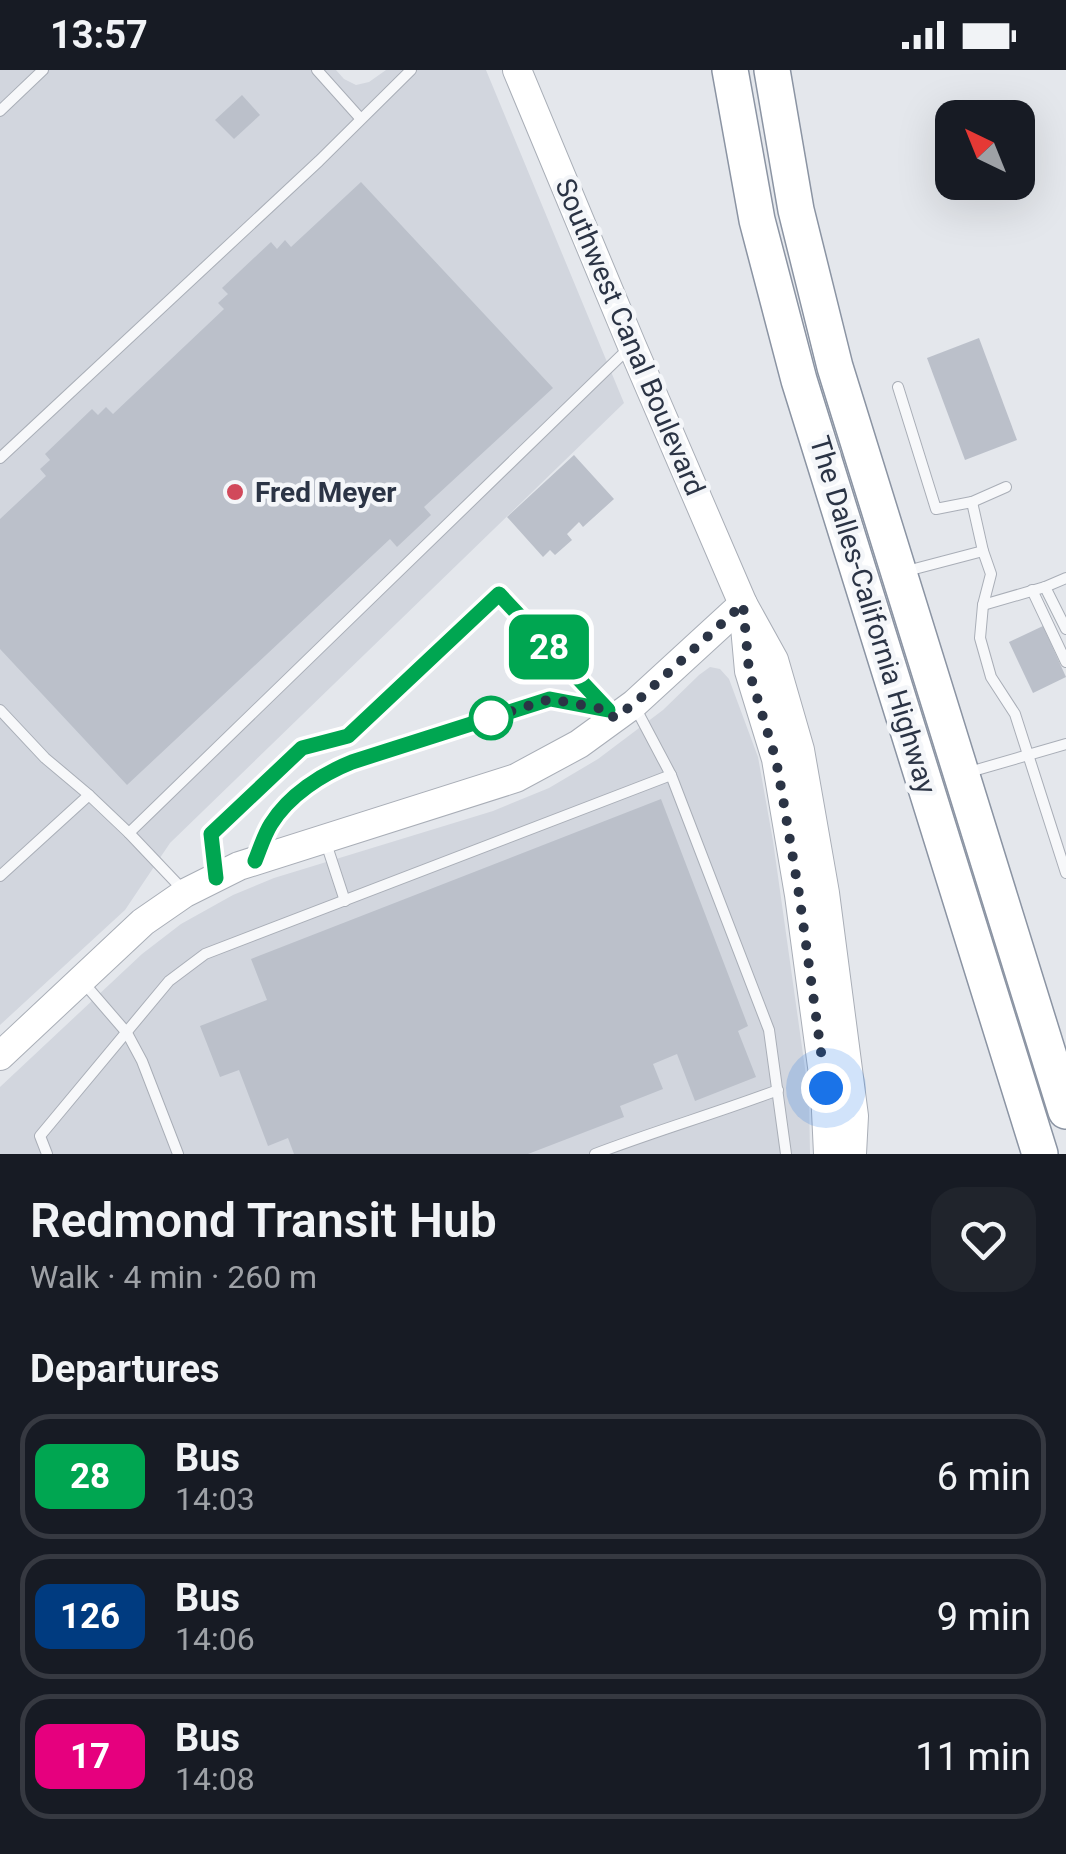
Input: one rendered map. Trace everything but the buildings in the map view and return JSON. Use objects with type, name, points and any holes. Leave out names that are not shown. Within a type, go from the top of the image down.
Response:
[{"type":"highway","name":"The Dalles-California Highway","points":[[730,70],[757,220],[799,380],[1040,1154]]},
{"type":"highway","name":"The Dalles-California Highway","points":[[772,70],[796,210],[835,367],[1066,1111]]},
{"type":"highway","points":[[913,743],[944,775],[951,779],[963,774]]},
{"type":"main road","name":"Southwest Canal Boulevard","points":[[518,70],[743,604],[774,660],[808,786],[846,1040],[854,1116],[852,1154]]},
{"type":"main road","name":"Southwest Canal Boulevard","points":[[743,604],[749,671],[776,760],[799,894],[826,1088],[828,1154]]},
{"type":"main road","points":[[0,1056],[143,922],[185,893],[255,861],[516,778],[580,744],[743,604]]},
{"type":"lane","points":[[0,112],[43,70]]},
{"type":"lane","points":[[316,70],[360,118]]},
{"type":"lane","points":[[0,458],[319,161],[411,70]]},
{"type":"lane","points":[[129,834],[632,346]]},
{"type":"lane","points":[[898,387],[936,509],[972,502],[1006,487]]},
{"type":"lane","points":[[972,502],[991,574],[980,638],[992,678],[1015,714],[1066,873]]},
{"type":"lane","points":[[898,573],[982,551]]},
{"type":"lane","points":[[983,605],[1066,578]]},
{"type":"lane","points":[[1045,587],[1066,629]]},
{"type":"lane","points":[[1032,590],[1066,662]]},
{"type":"lane","points":[[216,878],[211,834],[302,748],[348,736],[499,594],[618,711],[671,775],[769,1030],[786,1154]]},
{"type":"lane","points":[[255,861],[270,825],[286,805],[329,771],[550,699],[618,711]]},
{"type":"lane","points":[[0,710],[44,758],[90,795],[185,893]]},
{"type":"lane","points":[[963,774],[1066,744]]},
{"type":"lane","points":[[47,1154],[40,1136],[169,981],[205,954],[671,775]]},
{"type":"lane","points":[[0,876],[90,795]]},
{"type":"lane","points":[[325,837],[344,901]]},
{"type":"lane","points":[[82,980],[127,1033],[178,1154]]},
{"type":"lane","points":[[595,1154],[778,1090]]},
{"type":"shaded area","points":[[0,70],[336,70],[356,85],[369,82],[386,70],[486,70],[624,403],[170,843],[125,910],[0,1025]]},
{"type":"shaded area","points":[[710,667],[720,669],[729,679],[758,757],[809,1097],[810,1154],[0,1154],[0,1087],[142,954],[181,924],[274,878],[493,811],[549,788],[598,759],[663,710]]},
{"type":"bus line","name":"28","points":[[216,878],[211,834],[302,748],[348,736],[499,594],[608,710],[550,699],[329,771],[286,805],[270,825],[255,861]]},
{"type":"place","name":"Fred Meyer","points":[[235,492]]},
{"type":"route","points":[[491,718],[484,720],[550,699],[608,710],[614,718],[743,604],[749,671],[782,793],[826,1088]]}]
